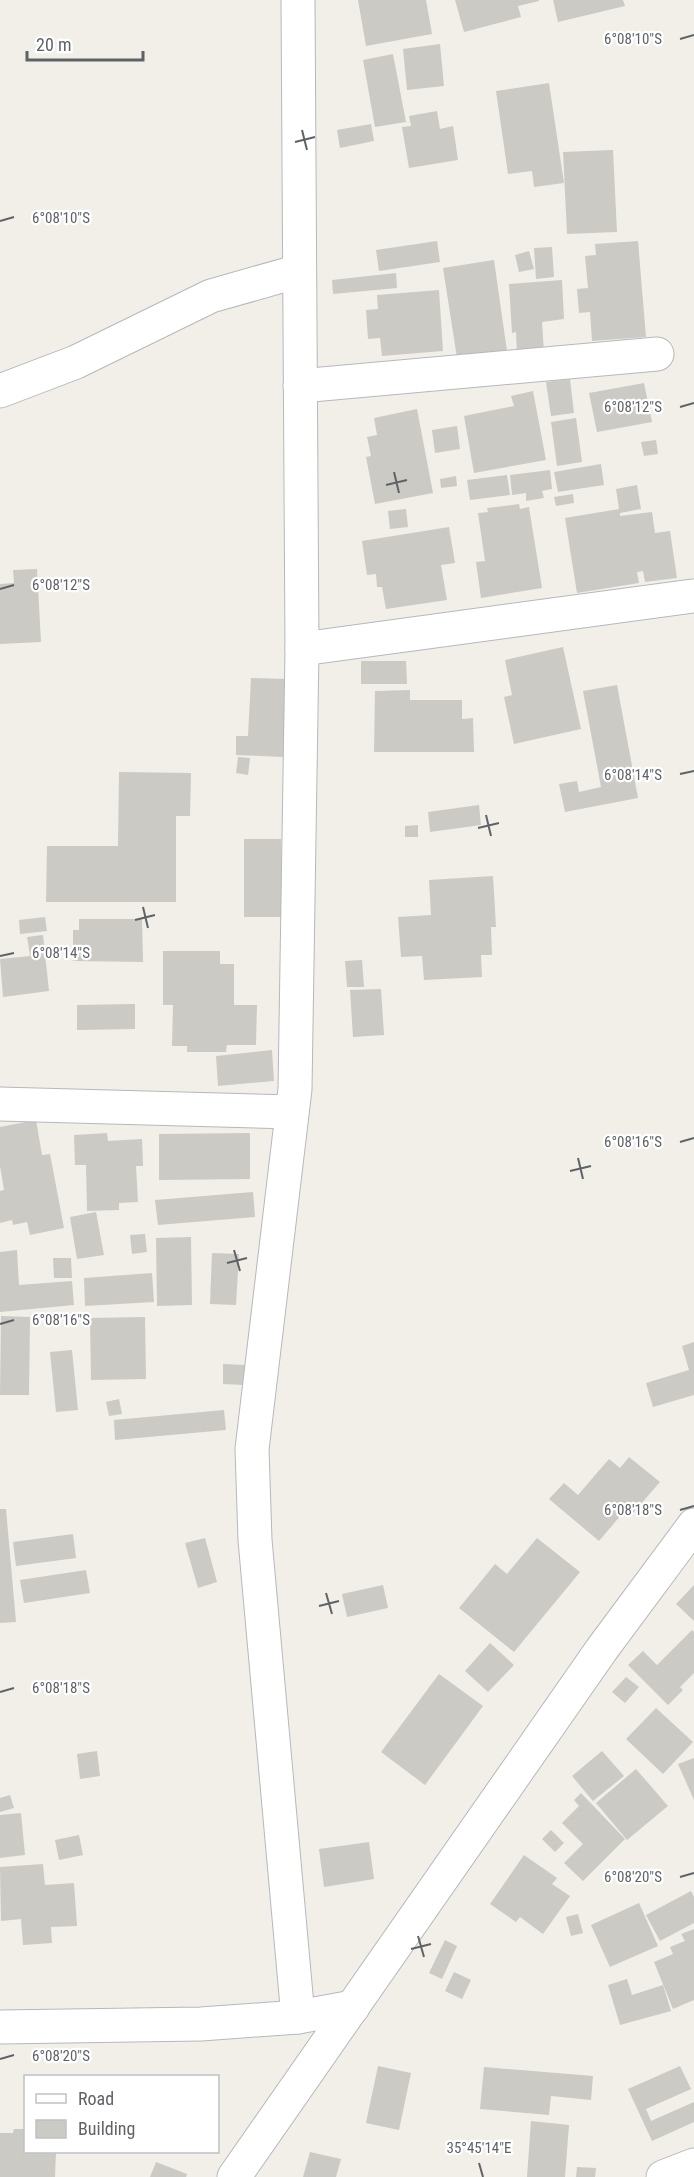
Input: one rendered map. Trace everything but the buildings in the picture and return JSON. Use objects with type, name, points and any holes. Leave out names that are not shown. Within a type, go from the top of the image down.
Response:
[{"type":"street","points":[[298,0],[302,649],[295,1089],[252,1449],[255,1540],[298,2017]]},
{"type":"street","points":[[0,391],[14,388],[76,362],[211,296],[299,271]]},
{"type":"street","points":[[300,386],[657,354]]},
{"type":"street","points":[[302,649],[692,596]]},
{"type":"street","points":[[0,1104],[292,1112]]},
{"type":"street","points":[[234,2177],[602,1649],[694,1525]]},
{"type":"street","points":[[0,2027],[201,2024],[298,2017],[353,2007]]},
{"type":"street","points":[[663,2177],[694,2165]]}]
